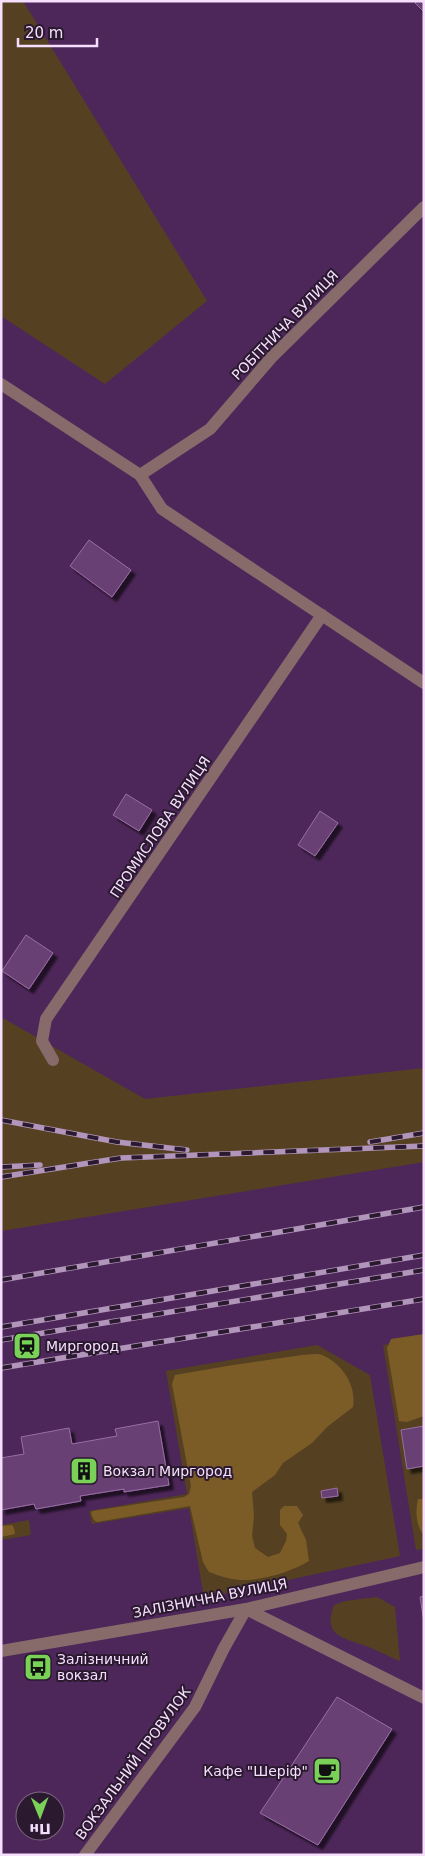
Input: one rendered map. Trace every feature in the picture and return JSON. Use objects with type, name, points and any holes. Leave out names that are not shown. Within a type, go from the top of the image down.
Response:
[{"type":"street","name":"РОБІТНИЧА ВУЛИЦЯ","points":[[140,475],[210,429],[271,358],[424,207]]},
{"type":"street","points":[[1,384],[140,475],[162,509],[424,683]]},
{"type":"street","name":"ПРОМИСЛОВА ВУЛИЦЯ","points":[[53,1060],[42,1040],[46,1020],[322,615]]},
{"type":"street","name":"ЗАЛІЗНИЧНА ВУЛИЦЯ","points":[[1,1651],[246,1609],[424,1567]]},
{"type":"street","points":[[246,1609],[424,1698]]},
{"type":"street","name":"ВОКЗАЛЬНИЙ ПРОВУЛОК","points":[[85,1855],[195,1707],[224,1648],[246,1609]]},
{"type":"shaded area","points":[[1,1],[23,1],[207,301],[105,384],[1,316]]},
{"type":"shaded area","points":[[1,1017],[145,1099],[424,1068],[424,1162],[1,1231]]},
{"type":"shaded area","points":[[424,1334],[424,1416],[407,1422],[399,1421],[387,1348],[391,1339]]},
{"type":"shaded area","points":[[424,1340],[424,1549],[416,1550],[383,1345]]},
{"type":"shaded area","points":[[317,1345],[370,1375],[400,1556],[204,1598],[189,1508],[92,1524],[89,1511],[187,1494],[166,1371]]},
{"type":"shaded area","points":[[302,1355],[322,1355],[342,1369],[353,1391],[353,1407],[327,1427],[312,1443],[283,1463],[275,1475],[252,1492],[254,1516],[252,1536],[255,1548],[268,1557],[280,1553],[287,1534],[280,1525],[280,1510],[284,1506],[297,1506],[303,1515],[298,1523],[306,1540],[309,1561],[294,1569],[276,1575],[248,1580],[232,1579],[209,1572],[203,1562],[190,1506],[97,1522],[94,1520],[91,1514],[92,1511],[184,1497],[189,1494],[191,1486],[172,1384],[175,1375]]},
{"type":"shaded area","points":[[418,1499],[424,1499],[424,1536],[417,1518]]},
{"type":"shaded area","points":[[29,1520],[31,1535],[1,1540],[1,1525]]},
{"type":"shaded area","points":[[12,1525],[15,1534],[1,1537],[1,1526]]},
{"type":"shaded area","points":[[377,1597],[395,1607],[400,1661],[347,1639],[336,1633],[332,1628],[331,1615],[334,1605],[345,1601]]},
{"type":"building","points":[[417,1],[424,1],[424,12],[415,3]]},
{"type":"building","points":[[89,540],[131,570],[112,597],[70,566]]},
{"type":"building","points":[[126,794],[152,810],[139,831],[113,815]]},
{"type":"building","points":[[320,811],[338,823],[315,856],[298,845]]},
{"type":"building","points":[[26,935],[53,953],[29,989],[2,971]]},
{"type":"building","name":"Вокзал Миргород","points":[[158,1421],[169,1485],[124,1492],[124,1489],[80,1496],[81,1501],[36,1509],[34,1504],[1,1510],[1,1458],[24,1454],[21,1437],[69,1428],[72,1444],[117,1436],[115,1429]]},
{"type":"building","points":[[424,1426],[424,1466],[407,1469],[401,1430]]},
{"type":"building","points":[[337,1488],[338,1496],[322,1498],[321,1491]]},
{"type":"building","points":[[424,1596],[424,1622],[420,1597]]},
{"type":"building","name":"Кафе \"Шеріф\"","points":[[337,1697],[392,1729],[318,1845],[260,1813]]},
{"type":"railway","points":[[1,1120],[117,1142],[187,1150]]},
{"type":"railway","points":[[370,1142],[424,1133]]},
{"type":"railway","points":[[1,1177],[121,1158],[424,1146]]},
{"type":"railway","points":[[1,1167],[40,1165]]},
{"type":"railway","points":[[1,1280],[424,1207]]},
{"type":"railway","points":[[1,1327],[424,1255]]},
{"type":"railway","points":[[1,1340],[424,1270]]},
{"type":"railway","points":[[1,1368],[424,1299]]},
{"type":"place","name":"Миргород","points":[[27,1346]]},
{"type":"place","name":"Вокзал Миргород","points":[[84,1471]]},
{"type":"place","name":"Залізничний вокзал","points":[[38,1667]]},
{"type":"place","name":"Кафе \"Шеріф\"","points":[[327,1771]]}]
